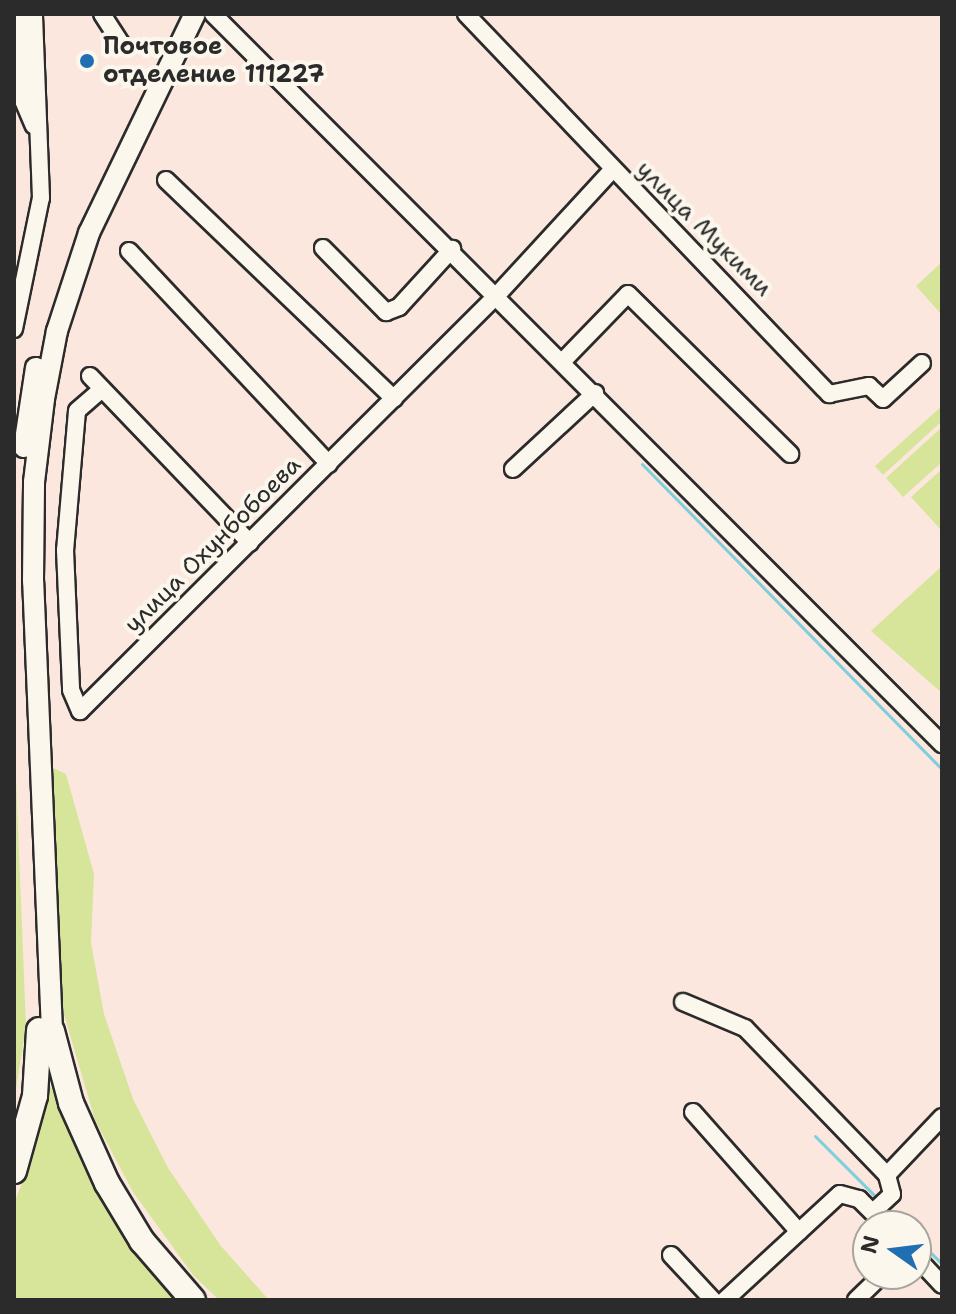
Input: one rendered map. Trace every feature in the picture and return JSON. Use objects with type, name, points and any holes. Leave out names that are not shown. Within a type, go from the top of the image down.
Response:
[{"type":"highway","points":[[14,1171],[35,1096],[46,1030]]},
{"type":"highway","points":[[46,1030],[71,1103],[107,1183],[142,1241],[193,1300]]},
{"type":"main road","points":[[46,1030],[33,581],[24,418],[55,291],[82,214],[180,14]]},
{"type":"main road","points":[[24,418],[89,233],[195,14]]},
{"type":"street","points":[[19,14],[22,98],[39,137]]},
{"type":"street","points":[[14,329],[41,198],[34,14]]},
{"type":"street","points":[[102,14],[122,45]]},
{"type":"street","points":[[213,14],[498,294],[942,744]]},
{"type":"street","name":"улица Мукими","points":[[466,14],[829,394],[869,386],[883,399],[922,363]]},
{"type":"street","name":"улица Охунбобоева","points":[[102,389],[77,411],[65,550],[71,690],[80,711],[498,294],[612,170]]},
{"type":"street","points":[[166,180],[394,399]]},
{"type":"street","points":[[323,248],[386,312],[399,307],[452,249]]},
{"type":"street","points":[[129,251],[329,464]]},
{"type":"street","points":[[563,361],[628,294],[790,454]]},
{"type":"street","points":[[90,376],[250,543]]},
{"type":"street","points":[[513,469],[595,393]]},
{"type":"street","points":[[683,1002],[745,1028],[887,1175],[892,1194],[875,1210]]},
{"type":"street","points":[[693,1112],[799,1232]]},
{"type":"street","points":[[887,1175],[942,1117]]},
{"type":"street","points":[[725,1300],[844,1193],[870,1210]]},
{"type":"street","points":[[671,1255],[713,1300]]},
{"type":"green space","points":[[942,262],[942,315],[916,286]]},
{"type":"green space","points":[[942,406],[942,421],[883,475],[875,466]]},
{"type":"green space","points":[[942,427],[942,462],[903,497],[886,478]]},
{"type":"green space","points":[[942,469],[942,531],[911,497]]},
{"type":"green space","points":[[942,566],[942,693],[871,631]]},
{"type":"green space","points":[[14,728],[26,1026],[14,1102]]},
{"type":"green space","points":[[53,768],[66,774],[94,874],[91,943],[104,1014],[133,1099],[168,1168],[221,1246],[269,1300],[219,1300],[193,1275],[133,1192],[95,1120],[63,1011]]},
{"type":"green space","points":[[49,1083],[98,1190],[179,1300],[14,1300],[14,1204],[34,1151]]},
{"type":"waterway","points":[[642,464],[942,769]]},
{"type":"waterway","points":[[815,1136],[879,1200]]},
{"type":"waterway","points":[[932,1254],[942,1264]]},
{"type":"place","name":"Почтовое отделение 111227","points":[[87,61]]}]
